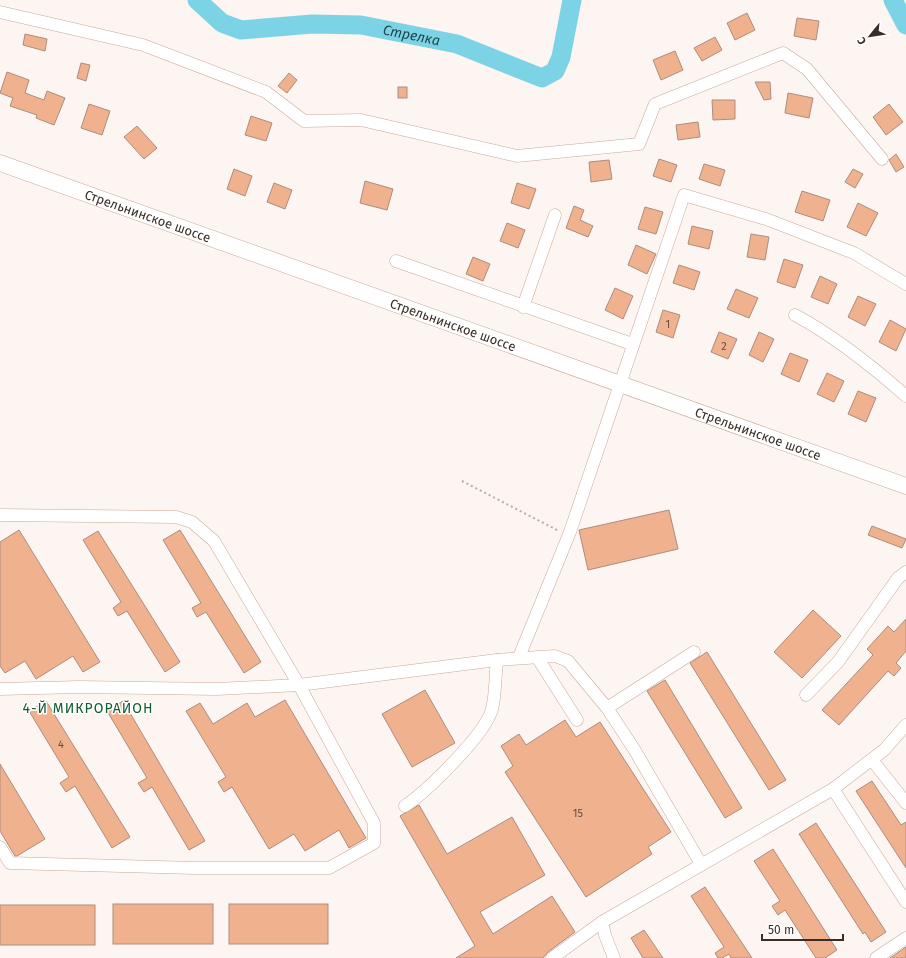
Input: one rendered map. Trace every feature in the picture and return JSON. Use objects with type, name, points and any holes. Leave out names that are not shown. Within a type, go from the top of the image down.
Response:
[{"type":"main road","name":"Стрельнинское шоссе","points":[[0,163],[619,382],[906,486]]},
{"type":"street","points":[[0,12],[143,45],[266,92],[304,121],[361,120],[518,156],[638,144],[655,104],[783,53],[806,69],[882,159]]},
{"type":"street","points":[[519,657],[570,532],[619,382],[684,195],[766,219],[854,253],[906,284]]},
{"type":"street","points":[[523,307],[555,215]]},
{"type":"street","points":[[396,261],[523,307],[632,344]]},
{"type":"street","points":[[795,315],[814,326],[871,365],[906,396]]},
{"type":"street","points":[[0,515],[176,517],[192,522],[214,541],[300,685],[374,823],[374,843],[329,868],[195,868],[10,863],[0,847]]},
{"type":"street","points":[[806,695],[838,662],[898,578],[906,572]]},
{"type":"street","points":[[607,708],[694,652]]},
{"type":"street","points":[[0,689],[79,687],[217,689],[300,685],[519,657],[556,656],[568,661],[607,708],[634,749],[701,864]]},
{"type":"street","points":[[537,657],[577,720]]},
{"type":"street","points":[[405,806],[419,796],[478,734],[492,710],[497,660]]},
{"type":"street","points":[[552,958],[602,922],[833,789],[884,750],[906,724]]},
{"type":"street","points":[[872,760],[906,803]]},
{"type":"street","points":[[833,789],[906,902]]},
{"type":"street","points":[[602,922],[605,935],[614,958]]},
{"type":"street","points":[[876,958],[906,938]]},
{"type":"path","points":[[462,481],[556,531],[570,532]]},
{"type":"building","points":[[747,13],[755,30],[735,40],[727,23]]},
{"type":"building","points":[[797,18],[819,21],[816,40],[794,36]]},
{"type":"building","points":[[25,34],[47,39],[45,51],[23,45]]},
{"type":"building","points":[[715,37],[722,50],[702,61],[694,48]]},
{"type":"building","points":[[675,51],[683,70],[661,80],[653,60]]},
{"type":"building","points":[[81,63],[90,65],[86,81],[77,78]]},
{"type":"building","points":[[7,72],[29,80],[25,93],[44,100],[47,91],[65,98],[54,125],[36,118],[37,115],[10,106],[13,98],[0,93]]},
{"type":"building","points":[[289,73],[297,80],[287,93],[278,86]]},
{"type":"building","points":[[755,82],[770,82],[771,99],[764,100]]},
{"type":"building","points":[[398,87],[407,87],[407,98],[398,98]]},
{"type":"building","points":[[788,93],[813,98],[809,118],[785,113]]},
{"type":"building","points":[[712,100],[735,100],[735,119],[713,120]]},
{"type":"building","points":[[89,104],[110,111],[102,135],[81,128]]},
{"type":"building","points":[[889,104],[903,122],[886,135],[873,117]]},
{"type":"building","points":[[251,116],[272,123],[266,141],[245,135]]},
{"type":"building","points":[[698,122],[700,137],[678,140],[676,125]]},
{"type":"building","points":[[137,126],[157,148],[144,159],[124,137]]},
{"type":"building","points":[[896,154],[904,167],[896,172],[889,160]]},
{"type":"building","points":[[659,159],[677,165],[671,182],[653,176]]},
{"type":"building","points":[[609,160],[612,179],[591,182],[589,162]]},
{"type":"building","points":[[704,164],[725,170],[720,186],[699,179]]},
{"type":"building","points":[[234,169],[252,176],[245,196],[227,189]]},
{"type":"building","points":[[853,169],[863,174],[855,188],[845,182]]},
{"type":"building","points":[[365,181],[393,189],[387,210],[360,203]]},
{"type":"building","points":[[274,183],[292,190],[285,209],[267,202]]},
{"type":"building","points":[[517,183],[536,189],[529,209],[511,203]]},
{"type":"building","points":[[802,191],[830,200],[823,221],[795,212]]},
{"type":"building","points":[[858,203],[878,213],[866,236],[847,227]]},
{"type":"building","points":[[574,206],[584,210],[580,220],[593,226],[588,237],[566,228]]},
{"type":"building","points":[[645,207],[663,212],[656,234],[638,229]]},
{"type":"building","points":[[507,223],[525,230],[518,248],[500,241]]},
{"type":"building","points":[[692,226],[713,231],[709,249],[688,244]]},
{"type":"building","points":[[751,234],[769,237],[765,260],[747,257]]},
{"type":"building","points":[[636,245],[656,254],[647,274],[628,265]]},
{"type":"building","points":[[473,257],[490,264],[483,281],[466,274]]},
{"type":"building","points":[[784,259],[803,265],[795,288],[777,282]]},
{"type":"building","points":[[679,265],[700,272],[694,290],[673,283]]},
{"type":"building","points":[[820,276],[837,284],[828,304],[811,297]]},
{"type":"building","points":[[615,288],[633,296],[623,319],[605,310]]},
{"type":"building","points":[[736,289],[758,298],[749,318],[727,309]]},
{"type":"building","points":[[858,296],[876,304],[865,326],[848,317]]},
{"type":"building","points":[[663,310],[680,315],[673,338],[656,332]]},
{"type":"building","points":[[890,320],[906,329],[896,351],[879,342]]},
{"type":"building","points":[[719,332],[737,339],[728,359],[711,352]]},
{"type":"building","points":[[759,332],[774,339],[763,362],[749,355]]},
{"type":"building","points":[[790,353],[808,360],[799,382],[781,374]]},
{"type":"building","points":[[827,373],[844,381],[834,402],[817,394]]},
{"type":"building","points":[[858,391],[876,398],[866,422],[848,414]]},
{"type":"building","points":[[669,510],[678,549],[588,570],[579,530]]},
{"type":"building","points":[[872,526],[906,539],[902,548],[868,535]]},
{"type":"building","points":[[19,530],[100,662],[83,672],[73,656],[36,679],[25,661],[5,673],[0,666],[0,542]]},
{"type":"building","points":[[180,530],[261,662],[244,673],[206,612],[197,617],[192,608],[201,603],[163,540]]},
{"type":"building","points":[[98,531],[180,662],[165,672],[127,611],[118,616],[113,608],[121,602],[83,540]]},
{"type":"building","points":[[813,610],[841,636],[802,678],[774,652]]},
{"type":"building","points":[[906,619],[906,651],[896,663],[901,668],[894,676],[888,671],[839,725],[822,710],[873,655],[867,649],[888,626],[894,632]]},
{"type":"building","points":[[707,652],[786,780],[769,790],[690,663]]},
{"type":"building","points":[[665,680],[742,808],[725,818],[647,691]]},
{"type":"building","points":[[425,690],[455,743],[412,767],[382,714]]},
{"type":"building","points":[[285,700],[366,838],[349,848],[339,830],[305,851],[294,834],[269,849],[232,787],[224,792],[218,782],[226,777],[186,711],[200,703],[213,724],[247,703],[255,717]]},
{"type":"building","points":[[46,701],[130,837],[112,848],[75,786],[66,792],[60,783],[69,777],[29,711]]},
{"type":"building","points":[[123,701],[205,841],[189,850],[152,787],[144,792],[138,783],[147,778],[107,711]]},
{"type":"building","points":[[565,720],[576,737],[600,722],[671,832],[648,847],[652,854],[586,897],[505,772],[513,766],[501,746],[519,734],[526,745]]},
{"type":"building","points":[[0,764],[45,839],[17,856],[15,856],[0,831]]},
{"type":"building","points":[[872,781],[901,825],[906,822],[906,868],[856,791]]},
{"type":"building","points":[[419,805],[447,854],[512,817],[545,875],[480,912],[493,934],[552,896],[575,932],[548,952],[543,958],[456,958],[475,946],[400,816]]},
{"type":"building","points":[[816,823],[886,932],[871,942],[865,932],[863,934],[799,834]]},
{"type":"building","points":[[773,849],[837,950],[825,958],[816,958],[785,910],[778,915],[772,906],[780,901],[754,861]]},
{"type":"building","points":[[705,887],[752,958],[731,958],[729,954],[722,958],[718,958],[715,953],[724,947],[691,896]]},
{"type":"building","points":[[113,904],[213,904],[213,944],[113,944]]},
{"type":"building","points":[[229,904],[328,904],[328,944],[229,944]]},
{"type":"building","points":[[0,905],[95,905],[95,945],[0,945]]},
{"type":"building","points":[[644,930],[663,958],[643,958],[631,938]]},
{"type":"building","points":[[906,947],[906,958],[890,958]]},
{"type":"waterway","name":"Стрелка","points":[[197,0],[222,23],[241,30],[312,24],[361,25],[457,44],[542,78],[555,71],[561,57],[572,0]]},
{"type":"waterway","name":"Стрелка","points":[[893,0],[906,25]]},
{"type":"district","name":"4-Й МИКРОРАЙОН","points":[[88,708]]}]
